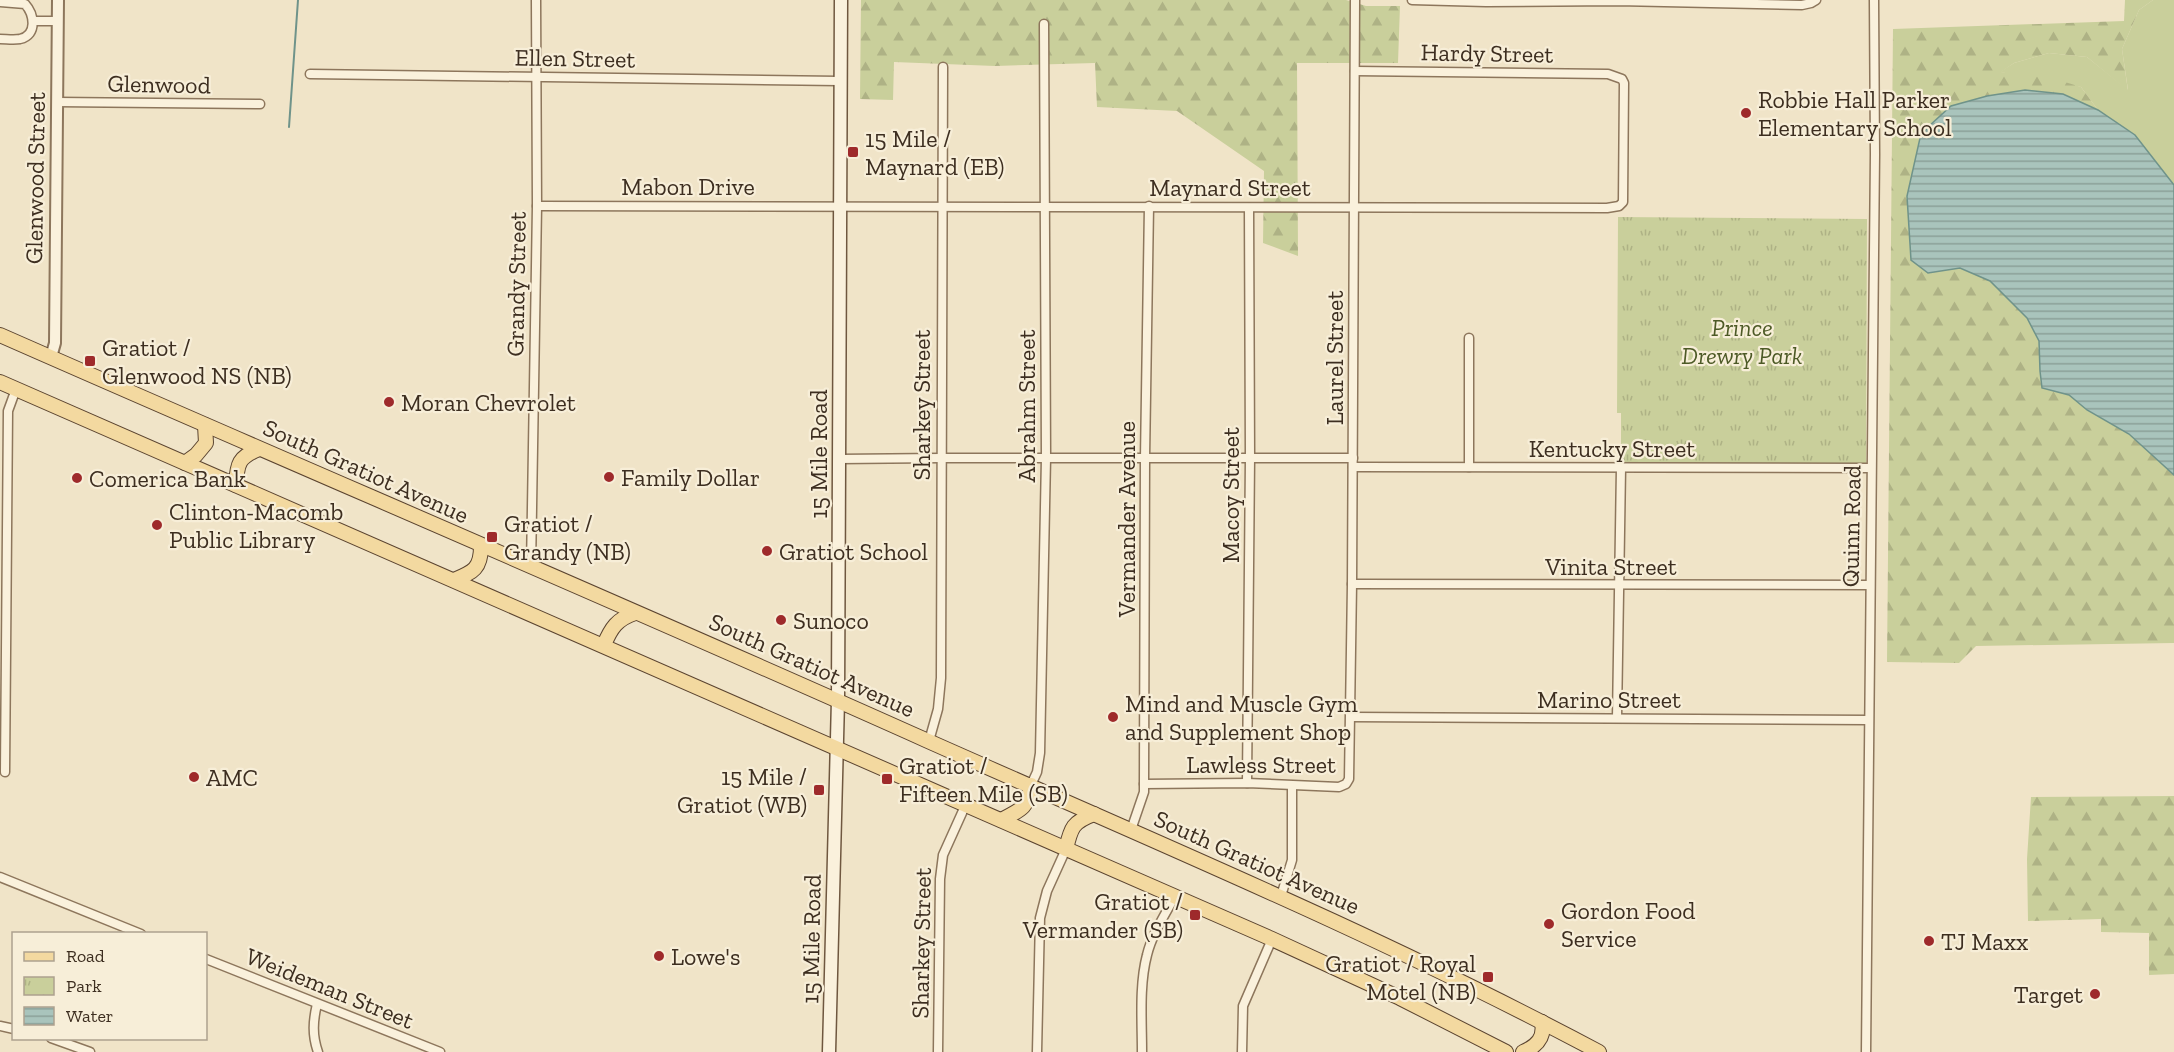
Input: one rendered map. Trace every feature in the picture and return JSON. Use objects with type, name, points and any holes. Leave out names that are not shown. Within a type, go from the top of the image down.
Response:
[{"type":"main road","name":"15 Mile Road","points":[[830,1052],[838,700],[841,0]]},
{"type":"main road","name":"South Gratiot Avenue","points":[[0,335],[838,700],[1281,896],[1542,1022],[1599,1052]]},
{"type":"main road","points":[[0,382],[1272,939],[1400,998],[1506,1052]]},
{"type":"main road","points":[[184,463],[206,443],[205,425]]},
{"type":"main road","points":[[236,485],[237,467],[241,459],[259,449]]},
{"type":"main road","points":[[454,580],[476,568],[480,562],[481,546]]},
{"type":"main road","points":[[604,645],[614,625],[619,620],[635,613]]},
{"type":"main road","points":[[1001,820],[1024,807],[1028,802],[1031,785]]},
{"type":"main road","points":[[1066,849],[1074,824],[1094,814]]},
{"type":"main road","points":[[1523,1052],[1540,1041],[1544,1030],[1542,1022]]},
{"type":"street","name":"Glenwood Street","points":[[51,357],[55,343],[58,0]]},
{"type":"street","name":"Grandy Street","points":[[531,568],[537,206],[536,0]]},
{"type":"street","name":"Laurel Street","points":[[1351,717],[1355,0]]},
{"type":"street","points":[[1412,0],[1802,5],[1816,0]]},
{"type":"street","name":"Quinn Road","points":[[1866,1052],[1875,154],[1874,0]]},
{"type":"street","points":[[0,2],[25,4],[32,14],[33,21],[32,29],[25,36],[19,39],[0,39]]},
{"type":"street","points":[[33,21],[57,21]]},
{"type":"street","name":"Abrahm Street","points":[[1031,785],[1037,772],[1040,753],[1046,458],[1044,24]]},
{"type":"street","name":"Sharkey Street","points":[[929,741],[940,695],[943,67]]},
{"type":"street","name":"Hardy Street","points":[[1355,71],[1608,74],[1618,77],[1624,83],[1623,202],[1619,206]]},
{"type":"street","name":"Ellen Street","points":[[310,74],[839,81]]},
{"type":"street","name":"Glenwood","points":[[57,102],[260,104]]},
{"type":"street","name":"Mabon Drive","points":[[537,206],[840,206]]},
{"type":"street","name":"Maynard Street","points":[[840,206],[1249,208],[1607,208],[1619,206]]},
{"type":"street","name":"Vermander Avenue","points":[[1131,830],[1144,792],[1145,458],[1149,206]]},
{"type":"street","name":"Macoy Street","points":[[1247,783],[1250,458],[1249,208]]},
{"type":"street","points":[[1469,338],[1469,467]]},
{"type":"street","points":[[5,772],[8,411],[16,389]]},
{"type":"street","name":"Kentucky Street","points":[[839,459],[1250,458],[1469,467],[1871,468]]},
{"type":"street","points":[[1617,718],[1621,468]]},
{"type":"street","name":"Vinita Street","points":[[1352,584],[1870,585]]},
{"type":"street","name":"Lawless Street","points":[[1144,784],[1247,783],[1339,787],[1346,784],[1350,772],[1351,717]]},
{"type":"street","name":"Marino Street","points":[[1351,717],[1868,720]]},
{"type":"street","points":[[1281,896],[1292,860],[1292,786]]},
{"type":"street","name":"Sharkey Street","points":[[938,1052],[941,871],[946,844],[966,804]]},
{"type":"street","points":[[1038,1052],[1040,918],[1047,891],[1066,849]]},
{"type":"street","points":[[0,877],[138,932]]},
{"type":"street","points":[[1142,1052],[1143,994],[1147,956],[1153,937],[1175,896]]},
{"type":"street","points":[[1242,1052],[1243,1006],[1272,939]]},
{"type":"street","name":"Weideman Street","points":[[207,959],[440,1052]]},
{"type":"street","points":[[317,1004],[313,1034],[318,1052]]},
{"type":"street","points":[[57,1040],[90,1052]]},
{"type":"green space","points":[[861,0],[1346,0],[1366,6],[1400,6],[1398,63],[1297,63],[1298,256],[1263,243],[1264,171],[1177,111],[1097,107],[1095,63],[995,66],[894,62],[893,100],[860,99]]},
{"type":"green space","points":[[2125,0],[2153,0],[2139,10],[2122,49],[2128,91],[2087,57],[2049,53],[2014,63],[2001,72],[2052,78],[2081,87],[2098,110],[2063,94],[2025,90],[1987,96],[1951,106],[1920,138],[1907,196],[1912,260],[1928,273],[1960,268],[1990,281],[2027,318],[2040,341],[2040,371],[2043,388],[2069,394],[2087,410],[2129,434],[2174,475],[2174,643],[1976,646],[1959,663],[1887,662],[1893,29],[2124,21]]},
{"type":"green space","points":[[2153,0],[2174,0],[2174,185],[2135,135],[2098,110],[2081,87],[2000,72],[2014,63],[2049,53],[2087,57],[2128,90],[2122,49],[2139,10]]},
{"type":"green space","name":"Prince Drewry Park","points":[[1618,217],[1867,219],[1866,465],[1621,464],[1621,413],[1617,413]]},
{"type":"green space","points":[[2174,796],[2174,974],[2149,975],[2149,933],[2101,932],[2101,919],[2028,921],[2027,859],[2031,797]]},
{"type":"water","points":[[2025,90],[2063,94],[2098,110],[2135,135],[2174,185],[2174,475],[2129,434],[2087,410],[2069,395],[2042,388],[2039,341],[2027,318],[1990,281],[1960,268],[1928,273],[1911,260],[1907,196],[1920,138],[1928,127],[1951,106],[1987,96]]},
{"type":"waterway","points":[[289,127],[298,0]]},
{"type":"place","name":"Robbie Hall Parker Elementary School","points":[[1746,113]]},
{"type":"place","name":"15 Mile / Maynard (EB)","points":[[853,152]]},
{"type":"place","name":"Gratiot / Glenwood NS (NB)","points":[[90,361]]},
{"type":"place","name":"Moran Chevrolet","points":[[389,402]]},
{"type":"place","name":"Family Dollar","points":[[609,477]]},
{"type":"place","name":"Comerica Bank","points":[[77,478]]},
{"type":"place","name":"Clinton-Macomb Public Library","points":[[157,525]]},
{"type":"place","name":"Gratiot / Grandy (NB)","points":[[492,537]]},
{"type":"place","name":"Gratiot School","points":[[767,551]]},
{"type":"place","name":"Sunoco","points":[[781,620]]},
{"type":"place","name":"Mind and Muscle Gym and Supplement Shop","points":[[1113,717]]},
{"type":"place","name":"AMC","points":[[194,777]]},
{"type":"place","name":"Gratiot / Fifteen Mile (SB)","points":[[887,779]]},
{"type":"place","name":"15 Mile / Gratiot (WB)","points":[[819,790]]},
{"type":"place","name":"Gratiot / Vermander (SB)","points":[[1195,915]]},
{"type":"place","name":"Gordon Food Service","points":[[1549,924]]},
{"type":"place","name":"TJ Maxx","points":[[1929,941]]},
{"type":"place","name":"Lowe's","points":[[659,956]]},
{"type":"place","name":"Gratiot / Royal Motel (NB)","points":[[1488,977]]},
{"type":"place","name":"Target","points":[[2095,994]]}]
